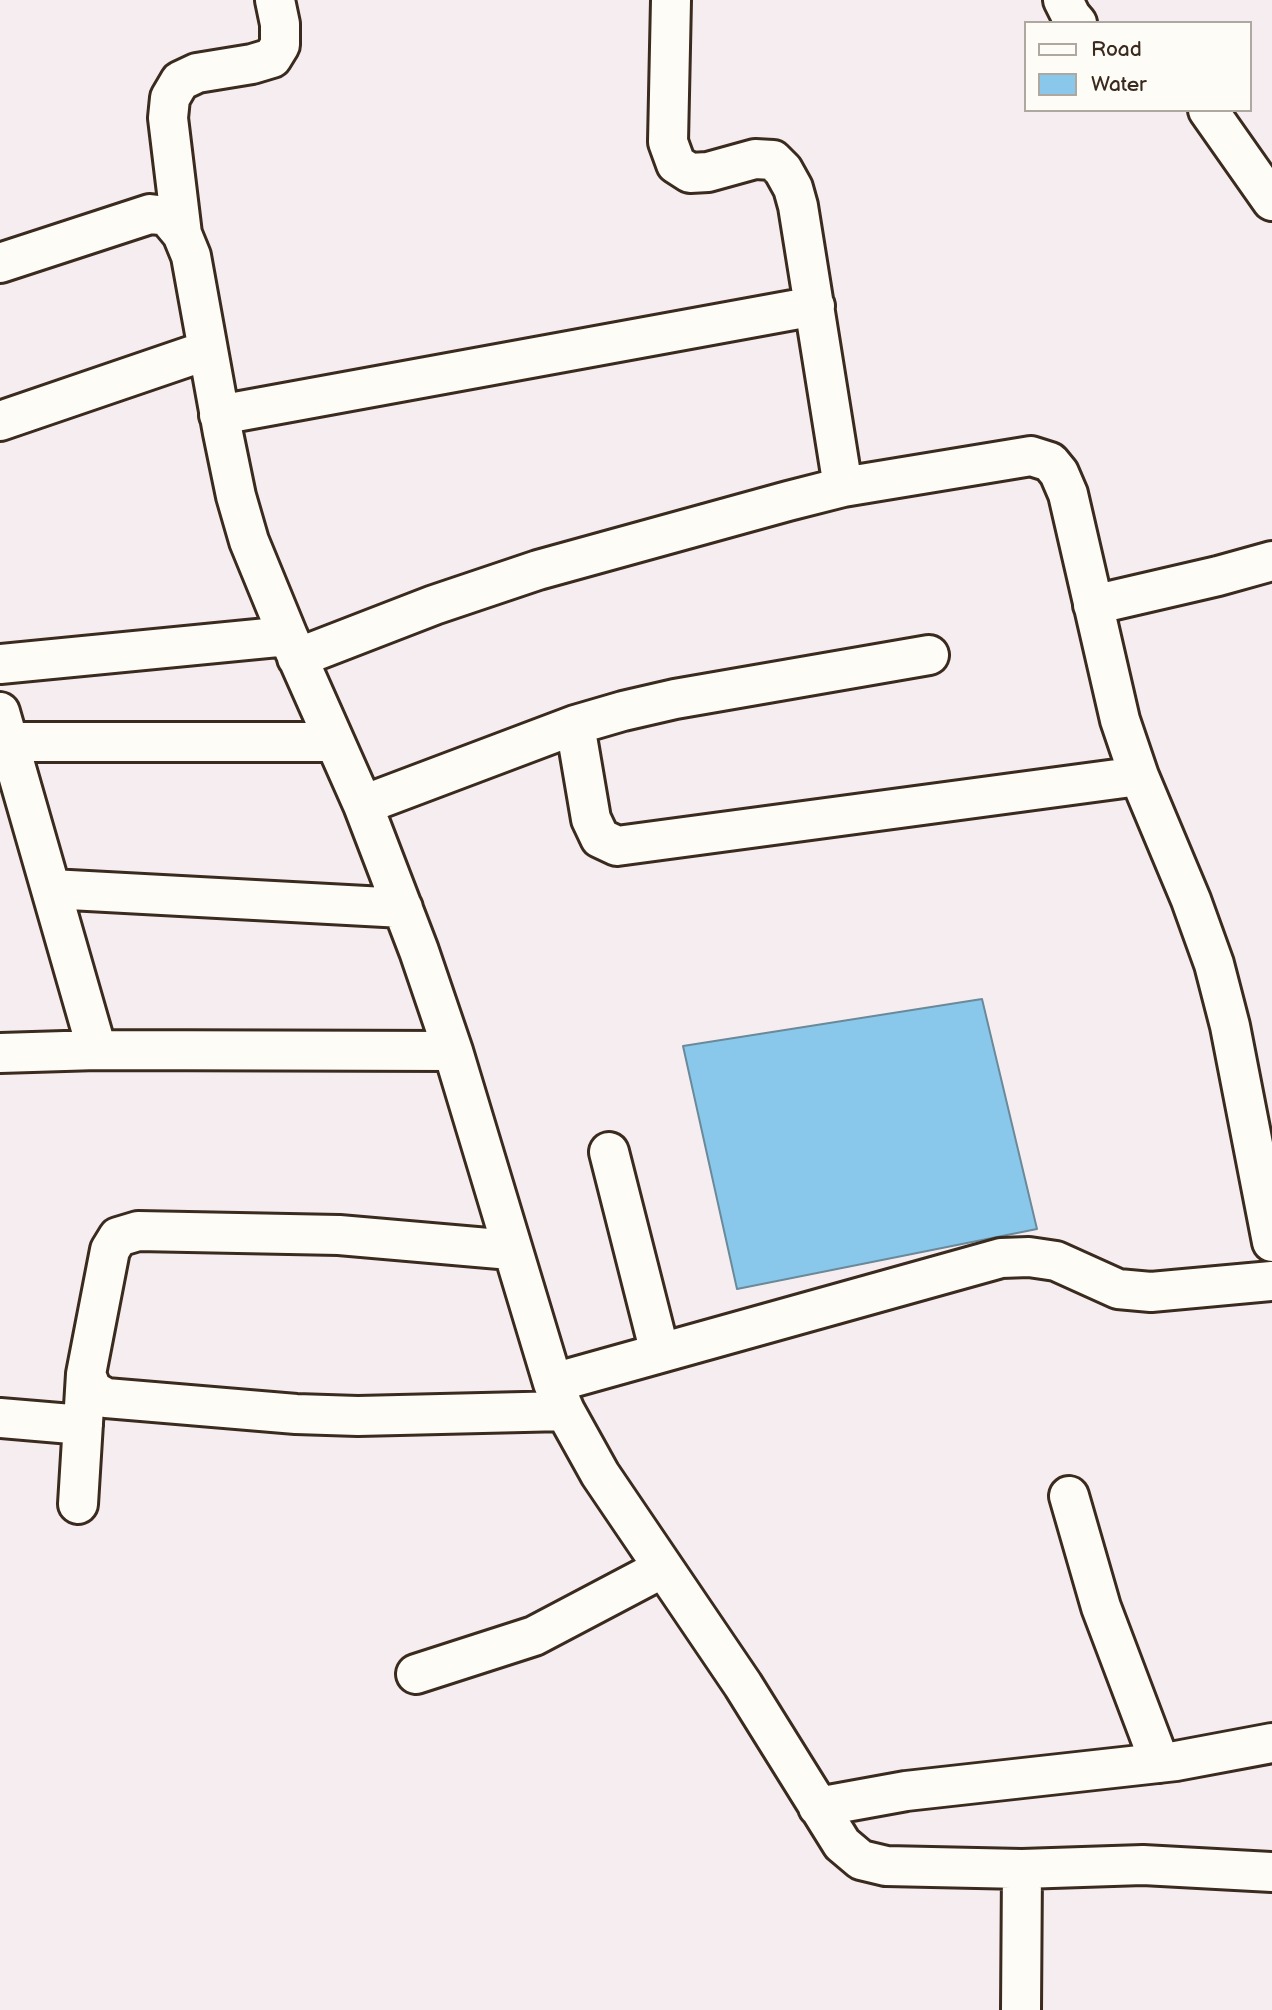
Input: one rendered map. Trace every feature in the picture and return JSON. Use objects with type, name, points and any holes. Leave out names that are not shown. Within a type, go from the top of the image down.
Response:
[{"type":"street","points":[[275,0],[280,24],[280,45],[272,58],[197,73],[180,81],[170,98],[168,118],[182,234],[191,256],[236,496],[249,541],[292,647],[363,805],[403,908],[453,1051],[511,1250],[559,1397],[600,1474],[743,1685],[842,1844],[861,1860],[886,1866],[1022,1869],[1143,1865],[1272,1872]]},
{"type":"street","points":[[671,0],[668,142],[676,164],[691,173],[708,172],[755,159],[773,160],[783,170],[793,188],[815,306],[843,487]]},
{"type":"street","points":[[1063,0],[1075,21]]},
{"type":"street","points":[[1209,112],[1272,201]]},
{"type":"street","points":[[0,263],[150,214],[167,216],[182,234]]},
{"type":"street","points":[[219,415],[815,306]]},
{"type":"street","points":[[0,421],[208,350]]},
{"type":"street","points":[[0,664],[292,647],[434,605],[538,570],[843,487],[1031,456],[1050,462],[1059,472],[1068,494],[1120,720],[1139,776],[1191,900],[1214,964],[1230,1026],[1272,1242]]},
{"type":"street","points":[[1093,605],[1272,561]]},
{"type":"street","points":[[363,805],[575,725],[676,699],[929,655]]},
{"type":"street","points":[[575,725],[591,819],[600,838],[617,846],[1139,776]]},
{"type":"street","points":[[97,1050],[4,727],[335,742]]},
{"type":"street","points":[[51,889],[403,908]]},
{"type":"street","points":[[0,1053],[97,1050],[453,1051]]},
{"type":"street","points":[[609,1152],[660,1353]]},
{"type":"street","points":[[78,1504],[86,1374],[110,1250],[118,1237],[138,1231],[339,1235],[511,1250]]},
{"type":"street","points":[[86,1374],[92,1390],[106,1398],[296,1414],[358,1416],[559,1397],[660,1353],[1001,1258],[1029,1256],[1056,1261],[1118,1289],[1151,1292],[1272,1282]]},
{"type":"street","points":[[0,1418],[83,1425]]},
{"type":"street","points":[[1069,1496],[1101,1607],[1160,1763]]},
{"type":"street","points":[[416,1674],[534,1636],[663,1568]]},
{"type":"street","points":[[818,1807],[933,1787],[1160,1763],[1272,1743]]},
{"type":"street","points":[[1021,2010],[1022,1869]]},
{"type":"water","points":[[982,999],[1037,1229],[737,1289],[683,1046]]}]
